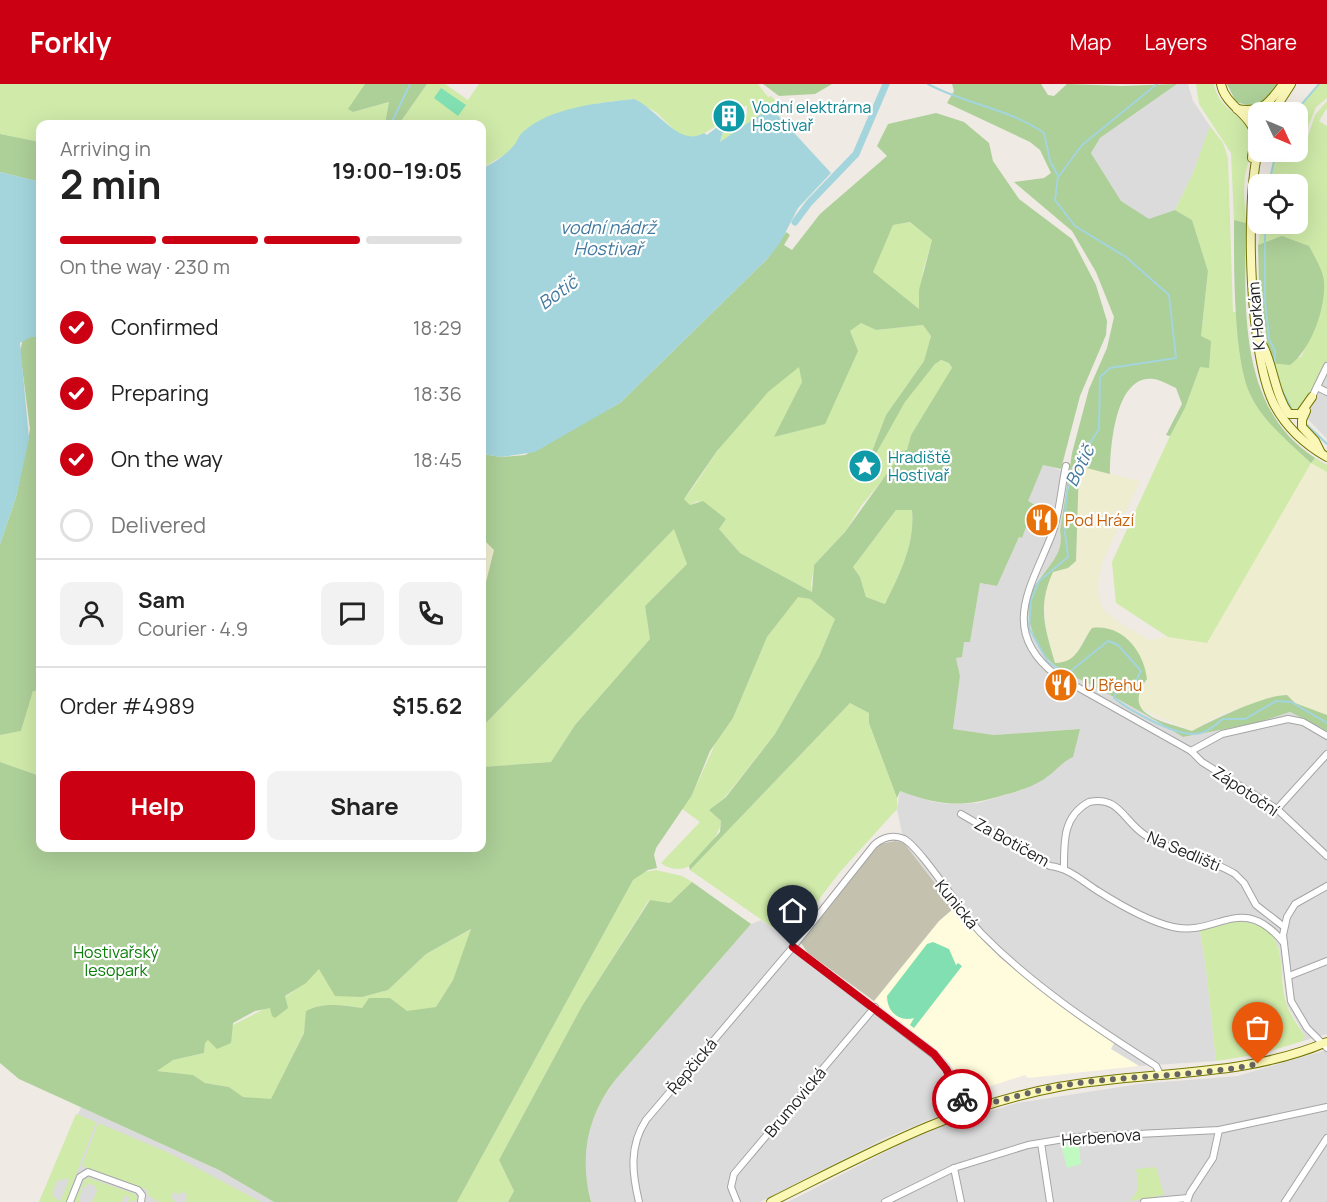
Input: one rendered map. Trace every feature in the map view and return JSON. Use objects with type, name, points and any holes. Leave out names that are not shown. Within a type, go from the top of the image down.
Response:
[{"type":"main road","points":[[1221,84],[1227,100],[1248,121],[1254,133],[1254,174]]},
{"type":"main road","points":[[1237,109],[1262,108],[1272,101],[1283,84]]},
{"type":"main road","points":[[1279,102],[1291,84]]},
{"type":"main road","name":"K Horkám","points":[[1254,234],[1253,295],[1263,373],[1274,405],[1293,431],[1324,455]]},
{"type":"main road","points":[[1257,336],[1266,348],[1276,387],[1287,412],[1298,416],[1310,400]]},
{"type":"main road","points":[[1310,400],[1301,426],[1324,455]]},
{"type":"main road","points":[[771,1202],[916,1129],[966,1110],[1023,1094],[1076,1083],[1161,1076],[1258,1064],[1326,1045]]},
{"type":"street","points":[[1310,400],[1327,366]]},
{"type":"street","points":[[1317,387],[1327,392]]},
{"type":"street","points":[[1066,466],[1053,532],[1026,593],[1025,632],[1041,661],[1056,675],[1191,751],[1222,734],[1288,719],[1303,722],[1327,736]]},
{"type":"street","name":"Zápotoční","points":[[1191,751],[1202,762],[1277,809],[1327,856]]},
{"type":"street","points":[[1277,809],[1327,754]]},
{"type":"street","name":"Na Sedlišti","points":[[1064,868],[1065,834],[1077,810],[1089,801],[1109,801],[1151,839],[1235,874],[1244,883],[1256,905],[1283,926]]},
{"type":"street","name":"Za Botičem","points":[[961,814],[1050,866],[1064,868],[1108,897],[1170,926],[1183,928],[1221,920],[1245,918],[1263,923],[1284,943]]},
{"type":"street","name":"Kunická","points":[[793,947],[874,845],[886,838],[899,838],[911,845],[959,908],[1003,956],[1082,1016],[1156,1066],[1161,1076]]},
{"type":"street","points":[[1326,1045],[1307,1028],[1288,992],[1289,976],[1283,926],[1295,904],[1327,885]]},
{"type":"street","points":[[793,947],[875,1007],[939,1059],[966,1110]]},
{"type":"street","name":"Řepčická","points":[[639,1202],[633,1161],[636,1142],[644,1122],[793,947]]},
{"type":"street","points":[[1289,976],[1327,961]]},
{"type":"street","name":"Brumovická","points":[[737,1202],[731,1186],[734,1174],[875,1007]]},
{"type":"street","points":[[1146,1060],[1150,1077]]},
{"type":"street","name":"Herbenova","points":[[885,1202],[954,1168],[1041,1143],[1092,1135],[1219,1130],[1327,1107]]},
{"type":"street","points":[[1142,1202],[1188,1200],[1213,1158],[1219,1130]]},
{"type":"street","points":[[1285,1202],[1327,1138]]},
{"type":"street","points":[[1041,1143],[1050,1202]]},
{"type":"street","points":[[954,1168],[961,1202]]},
{"type":"street","points":[[70,1202],[80,1177],[88,1172],[138,1190],[142,1195],[141,1202]]},
{"type":"shaded area","points":[[1177,84],[1188,84],[1193,101],[1210,126],[1193,173],[1175,210],[1149,220],[1121,201],[1091,153],[1100,138]]},
{"type":"shaded area","points":[[1327,361],[1327,439],[1306,417],[1317,396],[1310,392]]},
{"type":"shaded area","points":[[1043,464],[1068,473],[1060,531],[1063,543],[1056,558],[1036,582],[1050,661],[1147,714],[1183,737],[1257,723],[1290,712],[1327,731],[1327,1034],[1303,1041],[1305,1036],[1287,1005],[1279,948],[1270,932],[1253,923],[1224,922],[1200,931],[1216,1061],[1139,1066],[1110,1049],[1114,1043],[1000,958],[954,908],[904,843],[897,809],[900,791],[930,801],[948,804],[978,803],[1022,790],[1047,777],[1063,762],[1079,729],[994,735],[953,729],[960,676],[956,658],[963,642],[970,642],[980,583],[997,586],[1019,537],[1022,538],[1027,525],[1030,526],[1027,501]]},
{"type":"shaded area","points":[[895,841],[904,843],[954,908],[939,921],[874,1001],[808,953],[801,943],[875,849],[880,844]]},
{"type":"shaded area","points":[[954,908],[1000,958],[1114,1043],[1111,1049],[1139,1066],[1028,1078],[1025,1075],[969,1093],[950,1064],[936,1049],[874,1001],[939,921]]},
{"type":"shaded area","points":[[761,920],[936,1049],[950,1064],[971,1102],[885,1138],[760,1202],[591,1202],[584,1169],[585,1152],[591,1123],[602,1100],[616,1079],[751,924]]},
{"type":"shaded area","points":[[1327,1050],[1327,1202],[788,1202],[928,1130],[1017,1103],[1139,1084],[1237,1076]]},
{"type":"shaded area","points":[[81,1107],[219,1170],[274,1202],[39,1202]]},
{"type":"shaded area","points":[[949,1109],[950,1112],[899,1133]]},
{"type":"shaded area","points":[[897,1134],[825,1171],[824,1168]]},
{"type":"green space","points":[[0,84],[365,84],[349,109],[353,112],[390,102],[386,120],[36,120],[36,141],[0,134]]},
{"type":"green space","points":[[365,84],[427,84],[402,120],[386,120],[389,102],[353,112],[348,109]]},
{"type":"green space","points":[[427,84],[445,84],[468,100],[479,84],[758,84],[768,97],[771,96],[776,101],[774,111],[767,110],[720,143],[724,128],[736,130],[736,122],[747,114],[747,105],[734,113],[730,110],[717,118],[721,123],[698,137],[688,138],[679,135],[657,113],[634,99],[599,103],[540,121],[521,134],[506,154],[486,166],[486,120],[402,120]]},
{"type":"green space","points":[[763,84],[832,84],[815,94],[779,96]]},
{"type":"green space","points":[[952,84],[1041,84],[1048,95],[1054,96],[1067,84],[1122,86],[1177,84],[1100,138],[1091,153],[1121,201],[1149,219],[1175,210],[1192,220],[1208,271],[1201,336],[1211,341],[1209,368],[1200,367],[1185,408],[1170,436],[1166,435],[1182,404],[1176,388],[1154,379],[1141,380],[1131,388],[1117,414],[1111,447],[1110,474],[1079,466],[1076,561],[1068,568],[1053,572],[1045,596],[1044,618],[1055,663],[1069,660],[1074,656],[1092,628],[1113,630],[1130,642],[1142,659],[1147,679],[1140,691],[1139,701],[1142,709],[1158,720],[1192,731],[1252,703],[1287,695],[1295,703],[1327,715],[1327,731],[1290,712],[1257,723],[1183,737],[1131,706],[1062,670],[1045,656],[1040,648],[1032,630],[1028,611],[1029,602],[1035,586],[1056,557],[1059,549],[1072,453],[1089,389],[1107,348],[1114,317],[1096,272],[1072,231],[1014,182],[1044,178],[1051,173],[1040,150],[1030,142],[947,103],[954,91]]},
{"type":"green space","points":[[1196,84],[1214,84],[1221,101],[1247,127],[1248,162],[1244,182],[1246,223],[1234,220],[1231,153],[1199,104]]},
{"type":"green space","points":[[1227,84],[1281,84],[1273,96],[1263,102],[1248,102],[1248,105],[1236,102]]},
{"type":"green space","points":[[1319,84],[1327,84],[1327,98],[1316,107],[1308,127],[1308,102],[1304,102]]},
{"type":"green space","points":[[441,88],[466,105],[458,116],[434,98]]},
{"type":"green space","points":[[1327,101],[1327,108],[1319,121],[1327,126],[1327,361],[1300,411],[1290,412],[1270,363],[1301,357],[1313,332],[1258,245],[1260,234],[1308,234],[1308,174],[1270,174],[1273,162],[1308,162],[1308,136],[1315,115]]},
{"type":"green space","name":"Hostivařský lesopark","points":[[936,113],[964,122],[989,143],[993,161],[1019,199],[1072,239],[1096,285],[1107,321],[1106,335],[1080,396],[1061,469],[1043,465],[1028,501],[1037,506],[1030,526],[1027,525],[1022,538],[1019,537],[997,586],[980,583],[970,642],[964,642],[962,657],[956,658],[960,676],[953,729],[994,735],[1080,729],[1073,757],[1037,783],[989,799],[952,804],[928,800],[900,791],[897,798],[869,723],[869,713],[850,703],[690,870],[689,866],[720,832],[721,821],[709,810],[726,797],[775,734],[819,657],[835,619],[810,599],[798,597],[767,637],[733,718],[710,751],[692,795],[656,848],[654,855],[657,868],[648,870],[633,880],[457,1202],[274,1202],[219,1170],[19,1079],[0,1063],[0,762],[36,775],[36,852],[486,852],[486,767],[551,762],[575,725],[650,639],[645,606],[687,564],[674,529],[486,723],[486,582],[494,550],[486,542],[486,455],[501,457],[525,455],[620,403],[768,258],[786,232],[790,235],[784,245],[792,250],[820,214],[887,156],[877,146],[888,124]],"holes":[[[910,222],[932,240],[919,290],[919,309],[873,272],[893,225]],[[861,323],[876,330],[923,325],[931,336],[924,361],[886,415],[871,454],[874,457],[905,402],[935,364],[941,360],[949,363],[952,368],[911,435],[907,450],[893,453],[896,461],[845,532],[814,565],[812,592],[740,553],[719,529],[726,519],[703,501],[690,505],[684,499],[717,451],[768,392],[799,367],[802,382],[774,437],[825,424],[858,351],[850,331]],[[896,510],[912,510],[911,535],[901,570],[885,604],[866,597],[860,577],[853,567]],[[471,929],[453,980],[436,1007],[407,1011],[390,998],[369,998],[362,1008],[326,1005],[306,1011],[304,1033],[271,1099],[243,1097],[229,1087],[205,1083],[193,1075],[157,1071],[173,1060],[204,1053],[205,1043],[208,1040],[217,1049],[231,1043],[233,1023],[255,1011],[270,1008],[275,1018],[288,1008],[285,996],[306,983],[319,969],[335,996],[362,997],[388,990],[426,954]]]},
{"type":"green space","points":[[1210,126],[1223,143],[1228,158],[1233,312],[1237,312],[1247,381],[1262,412],[1311,463],[1207,643],[1168,637],[1116,603],[1112,562],[1185,408],[1200,367],[1209,367],[1201,336],[1208,271],[1192,220],[1175,210],[1193,173]]},
{"type":"green space","points":[[0,134],[36,141],[36,181],[0,172]]},
{"type":"green space","points":[[1234,220],[1246,223],[1247,320],[1251,352],[1259,383],[1271,412],[1290,437],[1315,458],[1311,463],[1262,414],[1244,378],[1237,334]]},
{"type":"green space","points":[[910,222],[932,240],[923,271],[919,309],[872,272],[893,225]]},
{"type":"green space","points":[[1282,236],[1309,246],[1324,281],[1324,292],[1316,328],[1298,358],[1290,365],[1270,363],[1259,284],[1258,245]]},
{"type":"green space","points":[[861,323],[876,330],[923,325],[931,336],[924,361],[886,415],[871,454],[873,457],[905,402],[935,364],[940,360],[949,363],[952,369],[911,435],[907,450],[861,506],[845,532],[814,565],[812,592],[740,553],[719,529],[726,519],[698,501],[690,505],[684,499],[724,441],[743,418],[765,394],[800,366],[802,382],[775,437],[825,423],[850,331]]},
{"type":"green space","points":[[36,337],[36,691],[33,691],[21,731],[0,735],[0,544],[16,497],[30,429],[20,351],[23,339]]},
{"type":"green space","points":[[1315,458],[1327,465],[1327,472],[1311,463]]},
{"type":"green space","points":[[1311,463],[1327,472],[1327,715],[1295,703],[1287,695],[1280,695],[1222,714],[1192,731],[1141,709],[1137,695],[1147,679],[1085,637],[1077,654],[1067,663],[1055,664],[1047,634],[1043,594],[1053,572],[1068,568],[1076,561],[1079,466],[1140,481],[1102,563],[1097,588],[1102,608],[1121,624],[1150,640],[1166,637],[1181,638],[1262,546]]},
{"type":"green space","points":[[896,510],[912,510],[911,535],[905,558],[885,604],[866,597],[860,577],[853,567]]},
{"type":"green space","points":[[675,528],[687,564],[645,606],[650,639],[575,725],[551,762],[486,767],[486,723]]},
{"type":"green space","points":[[486,542],[494,550],[486,582]]},
{"type":"green space","points":[[798,596],[810,599],[835,619],[819,657],[775,734],[725,797],[709,810],[721,821],[718,832],[709,845],[686,868],[667,867],[661,863],[700,822],[681,808],[692,795],[716,742],[733,718],[767,637]]},
{"type":"green space","points":[[33,691],[36,691],[36,775],[0,762],[0,735],[21,731]]},
{"type":"green space","points":[[850,703],[869,713],[869,723],[897,798],[897,809],[839,873],[789,939],[690,870]]},
{"type":"green space","points":[[656,870],[682,876],[692,882],[670,903],[649,900],[582,1006],[499,1160],[514,1191],[508,1202],[457,1202],[633,880],[644,872]]},
{"type":"green space","points":[[692,882],[751,924],[606,1093],[598,1107],[588,1137],[586,1169],[591,1202],[508,1202],[514,1191],[499,1160],[582,1006],[650,900],[670,903]]},
{"type":"green space","points":[[1237,921],[1255,924],[1267,930],[1274,939],[1279,949],[1286,1003],[1305,1036],[1303,1041],[1260,1054],[1216,1061],[1200,931]]},
{"type":"green space","points":[[472,929],[453,980],[436,1007],[407,1012],[390,998],[369,998],[362,1008],[327,1005],[307,1011],[304,1032],[271,1100],[243,1097],[229,1087],[205,1083],[193,1075],[156,1071],[173,1060],[204,1053],[205,1043],[208,1040],[280,1000],[307,981],[319,969],[362,997],[388,990],[426,954]]},
{"type":"green space","points":[[933,942],[949,949],[956,965],[958,963],[962,966],[914,1028],[910,1025],[914,1018],[903,1018],[895,1014],[889,1007],[887,996],[927,944]]},
{"type":"green space","points":[[76,1114],[96,1122],[66,1202],[39,1202]],"holes":[[[63,1178],[69,1180],[60,1202],[52,1195],[57,1180],[62,1181]]]},
{"type":"green space","points":[[98,1123],[167,1152],[261,1202],[186,1202],[187,1195],[182,1191],[179,1195],[174,1192],[171,1197],[175,1202],[159,1202],[149,1196],[147,1190],[82,1166]]},
{"type":"green space","points":[[1078,1141],[1081,1164],[1067,1168],[1061,1144]]},
{"type":"green space","points":[[1156,1167],[1164,1195],[1130,1201],[1138,1187],[1136,1169]]},
{"type":"green space","points":[[86,1177],[135,1194],[138,1200],[128,1202],[130,1197],[124,1196],[122,1202],[92,1202],[97,1191],[95,1186],[88,1183],[85,1188],[83,1187],[80,1202],[74,1202]]},
{"type":"water","name":"vodní nádrž Hostivař","points":[[634,99],[677,131],[686,135],[695,136],[704,133],[707,135],[720,125],[724,128],[720,142],[767,110],[774,111],[831,173],[798,208],[780,243],[768,258],[620,403],[535,452],[501,457],[486,455],[486,166],[512,148],[520,135],[534,124],[561,112],[605,102]]},
{"type":"water","points":[[0,172],[36,181],[36,337],[20,343],[29,439],[16,497],[0,544]]},
{"type":"waterway","points":[[393,120],[410,84]]},
{"type":"waterway","points":[[795,222],[809,203],[856,154],[886,84]]},
{"type":"waterway","name":"Botič","points":[[928,84],[1017,118],[1044,133],[1050,161],[1058,176],[1055,200],[1075,226],[1126,257],[1169,295],[1176,358],[1110,368],[1100,377],[1099,429],[1075,467],[1067,492],[1064,524],[1068,557],[1039,581],[1031,600],[1029,628],[1048,662],[1067,674],[1108,641],[1118,645],[1141,671],[1136,681],[1118,687],[1114,698],[1130,709],[1176,731],[1195,734],[1203,732],[1223,719],[1245,719],[1276,701],[1291,702],[1327,723]]},
{"type":"waterway","points":[[1059,176],[1082,145],[1157,84]]},
{"type":"waterway","points":[[1304,102],[1319,84]]},
{"type":"waterway","points":[[1271,174],[1274,162]]},
{"type":"waterway","points":[[1265,234],[1265,299],[1269,339],[1275,351],[1275,366]]},
{"type":"waterway","points":[[1280,386],[1292,410]]},
{"type":"waterway","points":[[1306,424],[1327,444]]},
{"type":"way so far","points":[[962,1099],[966,1110],[1023,1094],[1076,1083],[1206,1072],[1258,1064]]},
{"type":"place","name":"Vodní elektrárna Hostivař","points":[[729,116]]},
{"type":"place","name":"Hradiště Hostivař","points":[[865,466]]},
{"type":"place","name":"Pod Hrází","points":[[1042,520]]},
{"type":"place","name":"U Břehu","points":[[1061,685]]},
{"type":"route","points":[[793,947],[934,1054],[946,1069],[962,1099]]}]
